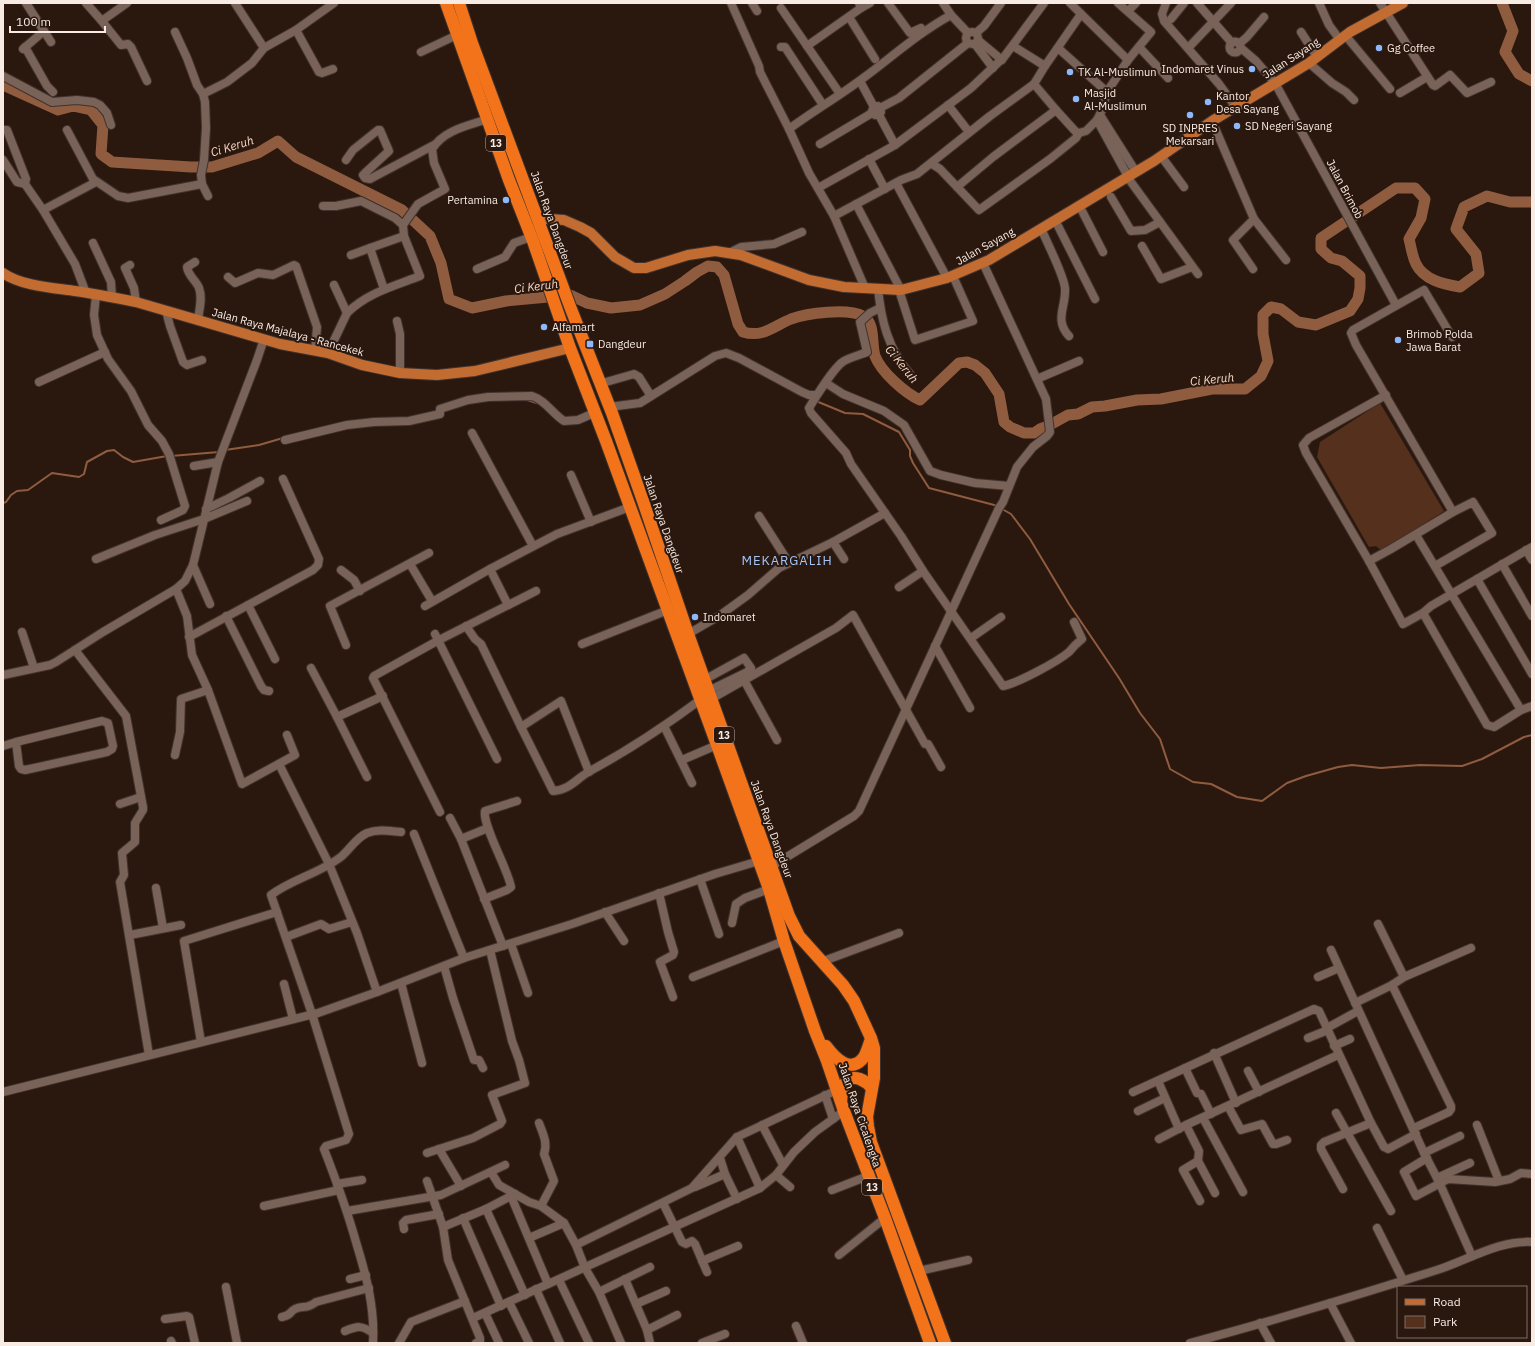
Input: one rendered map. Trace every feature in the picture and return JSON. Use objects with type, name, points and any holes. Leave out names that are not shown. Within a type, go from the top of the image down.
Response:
[{"type":"highway","name":"Jalan Raya Dangdeur","points":[[446,3],[509,180],[531,237],[556,311],[668,610],[706,692],[717,745],[769,889],[784,941],[815,1031]]},
{"type":"highway","name":"Jalan Raya Dangdeur","points":[[459,3],[472,43],[570,309],[610,410],[643,500],[706,692],[772,866],[789,916],[798,936],[843,985],[854,1001],[871,1038]]},
{"type":"highway","points":[[815,1031],[833,1056],[840,1062],[849,1065],[858,1062],[865,1056],[871,1038]]},
{"type":"highway","name":"Jalan Raya Cicalengka","points":[[815,1031],[930,1343]]},
{"type":"highway","name":"Jalan Raya Cicalengka","points":[[871,1038],[874,1059],[874,1078],[867,1117],[871,1142],[945,1343]]},
{"type":"highway","points":[[842,1106],[844,1085],[847,1081],[851,1079],[860,1079],[867,1082],[872,1088]]},
{"type":"main road","name":"Jalan Sayang","points":[[538,219],[549,218],[564,220],[580,227],[591,234],[615,257],[634,268],[646,268],[688,255],[715,251],[741,254],[810,280],[844,287],[900,290],[950,277],[984,263],[1161,156],[1272,82],[1313,60],[1343,37],[1394,7]]},
{"type":"main road","name":"Jalan Raya Majalaya - Rancekek","points":[[3,273],[7,276],[27,283],[136,302],[264,339],[328,353],[362,365],[400,374],[437,375],[475,371],[570,348]]},
{"type":"street","points":[[26,3],[51,42]]},
{"type":"street","points":[[86,3],[121,45],[128,44],[131,46],[147,81]]},
{"type":"street","points":[[101,20],[107,18],[127,3]]},
{"type":"street","points":[[235,3],[264,48]]},
{"type":"street","points":[[203,94],[227,82],[252,63],[264,48],[296,30],[334,3]]},
{"type":"street","points":[[731,3],[759,66],[760,72],[790,128],[809,172],[834,216],[865,288]]},
{"type":"street","points":[[752,3],[757,11]]},
{"type":"street","points":[[807,46],[849,17],[860,5],[870,3]]},
{"type":"street","points":[[888,3],[910,33],[949,13]]},
{"type":"street","points":[[942,3],[949,13],[973,39],[994,68]]},
{"type":"street","points":[[820,144],[899,98],[973,39],[1001,3]]},
{"type":"street","points":[[818,188],[894,145],[948,105],[994,68],[1013,46],[1044,3]]},
{"type":"street","points":[[1070,3],[1128,60]]},
{"type":"street","points":[[932,164],[940,169],[979,210],[1055,155],[1076,138],[1079,133],[1090,128],[1098,118],[1106,92],[1128,60],[1151,32],[1118,3]]},
{"type":"street","points":[[1128,11],[1136,3]]},
{"type":"street","points":[[1166,3],[1162,14],[1164,21],[1219,84],[1235,106]]},
{"type":"street","points":[[1171,19],[1184,3]]},
{"type":"street","name":"Jalan Brimob","points":[[1197,3],[1237,45],[1256,61],[1272,82],[1394,306]]},
{"type":"street","points":[[1188,47],[1231,3]]},
{"type":"street","points":[[1319,3],[1327,20],[1390,89]]},
{"type":"street","points":[[1380,3],[1394,7],[1427,77],[1433,85],[1435,86],[1451,75],[1466,93],[1491,82]]},
{"type":"street","points":[[781,8],[838,91]]},
{"type":"street","points":[[790,128],[823,105],[837,98],[912,39],[949,13]]},
{"type":"street","points":[[834,216],[896,183],[917,174],[932,164],[969,132],[1034,84],[1081,14]]},
{"type":"street","points":[[849,17],[875,59]]},
{"type":"street","points":[[1237,45],[1247,38],[1264,17]]},
{"type":"street","points":[[296,30],[319,72],[322,73],[333,69]]},
{"type":"street","points":[[38,94],[50,89],[24,48],[44,31]]},
{"type":"street","points":[[175,32],[197,85],[203,94],[205,102],[206,128],[204,160],[200,175],[202,184],[208,196]]},
{"type":"street","points":[[1301,32],[1313,60],[1332,83],[1346,92],[1354,100]]},
{"type":"street","points":[[421,52],[458,35]]},
{"type":"street","points":[[973,39],[1002,60]]},
{"type":"street","points":[[1013,46],[1045,66]]},
{"type":"street","points":[[781,47],[785,47],[823,105]]},
{"type":"street","points":[[1139,47],[1168,78]]},
{"type":"street","points":[[1058,48],[1106,92]]},
{"type":"street","points":[[3,76],[52,102],[77,100],[94,102],[107,112],[111,125]]},
{"type":"street","points":[[1400,93],[1427,77]]},
{"type":"street","points":[[860,81],[894,145]]},
{"type":"street","points":[[1034,84],[1074,130],[1079,133]]},
{"type":"street","points":[[948,105],[969,132]]},
{"type":"street","points":[[957,187],[993,156],[1056,110]]},
{"type":"street","points":[[1098,118],[1160,222],[1198,274]]},
{"type":"street","points":[[328,353],[347,314],[358,303],[384,289],[420,276],[404,236],[405,223],[418,204],[445,189],[432,155],[432,149],[441,138],[454,130],[488,119]]},
{"type":"street","points":[[1212,121],[1254,219],[1286,260]]},
{"type":"street","points":[[3,130],[7,130],[26,179],[25,184]]},
{"type":"street","points":[[67,130],[93,179],[118,196],[128,198],[202,184]]},
{"type":"street","points":[[346,160],[352,150],[378,130],[380,130],[384,136],[390,151],[363,175],[365,178],[370,179],[434,146]]},
{"type":"street","points":[[1161,156],[1184,187]]},
{"type":"street","points":[[869,159],[886,189]]},
{"type":"street","points":[[3,160],[17,182],[25,184],[43,210],[75,264],[91,294],[95,327],[105,352],[131,391],[148,426],[162,441],[170,456],[185,508],[161,520]]},
{"type":"street","points":[[43,210],[96,182]]},
{"type":"street","points":[[856,204],[900,290],[915,340],[973,321],[950,277],[896,183]]},
{"type":"street","points":[[1111,197],[1131,231],[1145,230],[1160,222]]},
{"type":"street","points":[[323,206],[336,206],[361,201],[405,223]]},
{"type":"street","points":[[1079,205],[1103,252]]},
{"type":"street","points":[[1254,219],[1233,240],[1254,269]]},
{"type":"street","points":[[1055,220],[1095,299]]},
{"type":"street","points":[[1041,228],[1066,288],[1061,312],[1062,325],[1069,336]]},
{"type":"street","points":[[729,253],[741,247],[774,244],[802,232]]},
{"type":"street","points":[[351,255],[404,236]]},
{"type":"street","points":[[477,269],[504,257],[514,243],[531,237]]},
{"type":"street","points":[[92,243],[111,282],[112,297]]},
{"type":"street","points":[[1142,246],[1161,279],[1192,266]]},
{"type":"street","points":[[370,248],[384,289]]},
{"type":"street","points":[[195,262],[187,267],[188,273],[199,288],[201,302],[198,320]]},
{"type":"street","points":[[772,866],[858,813],[1001,505],[1017,467],[1033,447],[1050,432],[1046,400],[984,263]]},
{"type":"street","points":[[130,265],[125,268],[134,288],[136,302]]},
{"type":"street","points":[[228,276],[235,283],[258,273],[273,275],[294,265],[296,266],[317,327],[315,351]]},
{"type":"street","points":[[334,285],[347,314]]},
{"type":"street","points":[[878,288],[884,328],[897,357],[910,374]]},
{"type":"street","points":[[1452,337],[1424,290],[1353,330],[1351,333],[1356,345],[1453,512]]},
{"type":"street","points":[[880,308],[867,315],[860,322],[867,352],[844,361],[815,398],[809,408],[811,413],[846,453],[851,464],[923,571],[1004,686],[1038,671],[1069,652],[1075,644],[1082,639],[1074,622]]},
{"type":"street","points":[[166,311],[183,362],[187,364],[202,360]]},
{"type":"street","points":[[397,321],[400,334],[400,374]]},
{"type":"street","points":[[3,676],[50,665],[176,589],[185,581],[193,566],[220,455],[264,339]]},
{"type":"street","points":[[39,382],[105,352]]},
{"type":"street","points":[[610,410],[640,403],[715,356],[726,353],[739,358],[815,398]]},
{"type":"street","points":[[1037,379],[1079,361]]},
{"type":"street","points":[[599,384],[634,374],[639,377],[651,396]]},
{"type":"street","points":[[826,383],[844,394],[884,411],[904,425],[930,471],[975,483],[1009,486]]},
{"type":"street","points":[[1386,395],[1309,438],[1303,445],[1306,453],[1369,561],[1403,624],[1423,613],[1431,606],[1451,594],[1529,549],[1532,560]]},
{"type":"street","points":[[285,440],[347,425],[374,422],[409,421],[468,400],[488,397],[532,396],[537,398],[564,421],[596,416]]},
{"type":"street","points":[[472,433],[533,546]]},
{"type":"street","points":[[194,466],[220,455]]},
{"type":"street","points":[[571,475],[591,522]]},
{"type":"street","points":[[189,636],[313,570],[318,565],[319,560],[283,479]]},
{"type":"street","points":[[206,509],[260,481]]},
{"type":"street","points":[[96,559],[155,535],[204,519],[247,501]]},
{"type":"street","points":[[1369,561],[1473,502],[1492,533],[1435,566]]},
{"type":"street","points":[[410,564],[428,603],[556,534],[630,507]]},
{"type":"street","points":[[688,634],[719,616],[757,588],[772,573],[789,563],[833,542],[885,513]]},
{"type":"street","points":[[759,516],[789,563]]},
{"type":"street","points":[[1416,534],[1521,710]]},
{"type":"street","points":[[833,542],[844,559]]},
{"type":"street","points":[[346,644],[330,607],[429,553]]},
{"type":"street","points":[[1502,564],[1532,616]]},
{"type":"street","points":[[193,566],[210,604]]},
{"type":"street","points":[[490,569],[508,605]]},
{"type":"street","points":[[341,570],[354,580],[360,591]]},
{"type":"street","points":[[899,587],[923,571]]},
{"type":"street","points":[[1477,579],[1532,674]]},
{"type":"street","points":[[176,589],[187,616],[192,655],[208,690],[242,784],[295,755],[287,735]]},
{"type":"street","points":[[440,812],[373,678],[437,637],[466,626],[536,591]]},
{"type":"street","points":[[248,605],[275,659]]},
{"type":"street","points":[[582,644],[668,610]]},
{"type":"street","points":[[1423,613],[1487,725],[1494,727],[1521,710],[1532,706]]},
{"type":"street","points":[[706,692],[744,680],[836,628],[853,615],[925,744],[928,744],[941,767]]},
{"type":"street","points":[[226,616],[261,686],[264,690],[269,691]]},
{"type":"street","points":[[971,638],[1001,617]]},
{"type":"street","points":[[466,626],[475,639],[481,644],[553,791],[562,790],[568,787],[589,772],[623,753],[664,726],[706,692],[744,658],[751,668],[747,672],[706,692]]},
{"type":"street","points":[[22,632],[34,668]]},
{"type":"street","points":[[437,637],[497,759]]},
{"type":"street","points":[[935,646],[970,708]]},
{"type":"street","points":[[75,650],[126,716],[141,797],[143,809],[135,823],[135,842],[122,853],[124,875],[120,882],[149,1054]]},
{"type":"street","points":[[311,668],[367,777]]},
{"type":"street","points":[[744,680],[777,740]]},
{"type":"street","points":[[175,754],[180,732],[181,699],[208,690]]},
{"type":"street","points":[[337,717],[383,696]]},
{"type":"street","points":[[521,727],[561,701],[589,772]]},
{"type":"street","points":[[3,746],[16,742],[106,721],[109,726],[113,746],[112,749],[107,752],[25,770],[21,769],[19,766],[16,742]]},
{"type":"street","points":[[664,726],[692,782]]},
{"type":"street","points":[[682,760],[717,745]]},
{"type":"street","points":[[279,764],[329,864],[364,952],[377,992]]},
{"type":"street","points":[[120,804],[141,797]]},
{"type":"street","points":[[484,899],[507,890],[511,886],[484,814],[487,810],[517,801]]},
{"type":"street","points":[[450,818],[461,839],[484,899],[507,945],[528,993]]},
{"type":"street","points":[[461,839],[488,828]]},
{"type":"street","points":[[373,1343],[373,1316],[366,1275],[347,1212],[324,1148],[346,1140],[349,1134],[312,1014],[271,896],[272,894],[343,855],[359,838],[367,833],[381,830],[401,832]]},
{"type":"street","points":[[414,834],[464,958]]},
{"type":"street","points":[[3,1092],[312,1014],[377,992],[464,958],[605,912],[660,892],[759,861]]},
{"type":"street","points":[[700,879],[719,934]]},
{"type":"street","points":[[156,888],[163,928]]},
{"type":"street","points":[[732,923],[736,904],[745,898],[769,889]]},
{"type":"street","points":[[660,892],[665,921],[674,952],[673,955],[660,962],[673,997]]},
{"type":"street","points":[[201,1042],[184,941],[277,912]]},
{"type":"street","points":[[605,912],[624,941]]},
{"type":"street","points":[[286,936],[321,924],[329,929],[352,922]]},
{"type":"street","points":[[1378,924],[1404,977]]},
{"type":"street","points":[[130,935],[181,925]]},
{"type":"street","points":[[821,962],[899,933]]},
{"type":"street","points":[[693,977],[784,941]]},
{"type":"street","points":[[1308,1038],[1327,1029],[1357,1007],[1404,977],[1471,948]]},
{"type":"street","points":[[427,1153],[473,1138],[500,1124],[502,1121],[492,1095],[525,1083],[510,1034],[490,950]]},
{"type":"street","points":[[1331,950],[1439,1181],[1472,1256]]},
{"type":"street","points":[[444,966],[474,1060],[479,1060],[483,1068]]},
{"type":"street","points":[[1318,977],[1339,968]]},
{"type":"street","points":[[401,982],[422,1063]]},
{"type":"street","points":[[284,984],[293,1019]]},
{"type":"street","points":[[1133,1092],[1214,1053],[1314,1009],[1319,1011],[1338,1055],[1371,1123],[1386,1148],[1449,1112],[1451,1109],[1451,1106],[1392,985]]},
{"type":"street","points":[[1334,1046],[1350,1039]]},
{"type":"street","points":[[1214,1053],[1241,1130],[1262,1124],[1274,1145],[1287,1140]]},
{"type":"street","points":[[1159,1139],[1338,1055]]},
{"type":"street","points":[[1185,1068],[1199,1093],[1207,1116],[1243,1192]]},
{"type":"street","points":[[1248,1071],[1259,1092]]},
{"type":"street","points":[[1158,1081],[1165,1098],[1182,1127],[1199,1151],[1198,1161],[1215,1193]]},
{"type":"street","points":[[692,1188],[720,1158],[737,1136],[837,1090]]},
{"type":"street","points":[[825,1095],[833,1119]]},
{"type":"street","points":[[1138,1111],[1165,1098]]},
{"type":"street","points":[[473,1318],[760,1188],[776,1175],[783,1165],[815,1132],[833,1119],[842,1106]]},
{"type":"street","points":[[1336,1113],[1391,1210]]},
{"type":"street","points":[[539,1123],[547,1148],[544,1154],[554,1181],[541,1206]]},
{"type":"street","points":[[1343,1189],[1321,1145],[1324,1142],[1346,1132],[1371,1123]]},
{"type":"street","points":[[762,1125],[783,1165]]},
{"type":"street","points":[[1477,1125],[1499,1181]]},
{"type":"street","points":[[737,1136],[760,1188]]},
{"type":"street","points":[[1460,1136],[1426,1155],[1405,1171],[1404,1174],[1416,1196],[1470,1163]]},
{"type":"street","points":[[439,1148],[461,1186]]},
{"type":"street","points":[[720,1158],[725,1174],[737,1199]]},
{"type":"street","points":[[1198,1161],[1183,1170],[1200,1201]]},
{"type":"street","points":[[347,1212],[441,1195],[505,1165]]},
{"type":"street","points":[[491,1172],[499,1185],[513,1195],[541,1206],[564,1223],[576,1245],[585,1268],[599,1292],[621,1343]]},
{"type":"street","points":[[1439,1181],[1453,1178],[1499,1181],[1510,1179],[1521,1173],[1532,1174]]},
{"type":"street","points":[[576,1245],[692,1188],[725,1174]]},
{"type":"street","points":[[776,1175],[790,1187]]},
{"type":"street","points":[[832,1190],[868,1176]]},
{"type":"street","points":[[264,1206],[362,1180]]},
{"type":"street","points":[[428,1181],[443,1227],[448,1260],[480,1338],[480,1341],[476,1343]]},
{"type":"street","points":[[443,1227],[486,1209],[513,1195]]},
{"type":"street","points":[[513,1195],[548,1284]]},
{"type":"street","points":[[663,1203],[683,1244],[694,1242],[706,1272]]},
{"type":"street","points":[[486,1209],[525,1295]]},
{"type":"street","points":[[404,1229],[403,1223],[406,1220],[439,1214]]},
{"type":"street","points":[[463,1218],[501,1306]]},
{"type":"street","points":[[839,1255],[885,1218]]},
{"type":"street","points":[[529,1238],[564,1223]]},
{"type":"street","points":[[1377,1228],[1403,1280]]},
{"type":"street","points":[[1190,1343],[1303,1312],[1442,1268],[1501,1246],[1522,1242],[1532,1242]]},
{"type":"street","points":[[702,1261],[738,1246]]},
{"type":"street","points":[[919,1271],[968,1260]]},
{"type":"street","points":[[599,1292],[650,1267]]},
{"type":"street","points":[[350,1279],[366,1275]]},
{"type":"street","points":[[625,1279],[647,1330],[650,1343]]},
{"type":"street","points":[[559,1280],[589,1343]]},
{"type":"street","points":[[226,1287],[237,1343]]},
{"type":"street","points":[[282,1317],[289,1316],[297,1308],[310,1307],[316,1302],[369,1288]]},
{"type":"street","points":[[536,1289],[560,1343]]},
{"type":"street","points":[[636,1304],[666,1291]]},
{"type":"street","points":[[399,1343],[410,1322],[465,1301]]},
{"type":"street","points":[[509,1302],[529,1343]]},
{"type":"street","points":[[1330,1303],[1351,1343]]},
{"type":"street","points":[[485,1313],[499,1343]]},
{"type":"street","points":[[647,1330],[677,1315]]},
{"type":"street","points":[[165,1319],[189,1316],[195,1343]]},
{"type":"street","points":[[1260,1323],[1271,1343]]},
{"type":"street","points":[[345,1331],[356,1326],[364,1327],[373,1333]]},
{"type":"street","points":[[796,1326],[803,1343]]},
{"type":"street","points":[[702,1343],[725,1334]]},
{"type":"green space","points":[[1380,403],[1444,511],[1382,551],[1376,546],[1369,547],[1317,457],[1320,442]]},
{"type":"waterway","name":"Ci Keruh","points":[[1502,3],[1513,31],[1505,52],[1519,74],[1532,81]]},
{"type":"waterway","name":"Ci Keruh","points":[[3,85],[58,110],[73,106],[91,110],[103,125],[101,154],[112,162],[212,167],[258,153],[278,141],[296,157],[402,210],[430,236],[441,263],[449,299],[472,308],[506,301],[570,295],[587,303],[611,308],[640,305],[665,294],[708,266],[717,267],[724,275],[738,324],[743,332],[762,332],[791,319],[817,313],[848,312],[863,316],[870,324],[875,356],[882,369],[907,392],[920,400],[959,363],[967,362],[975,365],[985,373],[999,394],[1004,422],[1010,427],[1024,433],[1034,433],[1068,415],[1078,414],[1092,407],[1137,400],[1161,399],[1212,389],[1245,389],[1261,376],[1268,361],[1263,334],[1263,315],[1271,307],[1281,309],[1298,322],[1316,325],[1350,311],[1358,299],[1360,276],[1342,261],[1331,258],[1321,249],[1321,238],[1396,188],[1415,188],[1425,199],[1421,218],[1409,239],[1414,258],[1419,269],[1429,278],[1460,287],[1479,273],[1476,254],[1456,229],[1464,207],[1487,196],[1510,202],[1532,202]]},
{"type":"waterway","points":[[527,400],[540,404]]},
{"type":"waterway","points":[[816,401],[845,413],[863,414],[899,432],[910,450],[910,456],[913,463],[929,488],[998,506]]},
{"type":"waterway","points":[[225,450],[259,445],[283,438]]},
{"type":"waterway","points":[[3,503],[17,491],[28,490],[52,473],[79,477],[84,474],[87,462],[107,451],[114,450],[133,462],[167,456]]},
{"type":"waterway","points":[[171,456],[219,452]]},
{"type":"waterway","points":[[1002,509],[1011,514],[1030,539],[1069,604],[1119,678],[1140,713],[1160,739],[1170,769],[1193,782],[1211,784],[1237,797],[1262,801],[1287,783],[1338,767],[1352,765],[1381,768],[1420,765],[1462,766],[1482,759],[1524,737],[1532,735]]},
{"type":"place","name":"Gg Coffee","points":[[1379,48]]},
{"type":"place","name":"Indomaret Vinus","points":[[1252,69]]},
{"type":"place","name":"TK Al-Muslimun","points":[[1070,72]]},
{"type":"place","name":"Masjid Al-Muslimun","points":[[1076,99]]},
{"type":"place","name":"Kantor Desa Sayang","points":[[1208,102]]},
{"type":"place","name":"SD INPRES Mekarsari","points":[[1190,115]]},
{"type":"place","name":"SD Negeri Sayang","points":[[1237,126]]},
{"type":"place","name":"Pertamina","points":[[506,200]]},
{"type":"place","name":"Alfamart","points":[[544,327]]},
{"type":"place","name":"Brimob Polda Jawa Barat","points":[[1398,340]]},
{"type":"place","name":"Dangdeur","points":[[590,344]]},
{"type":"place","name":"Indomaret","points":[[695,617]]},
{"type":"district","name":"MEKARGALIH","points":[[787,560]]}]
